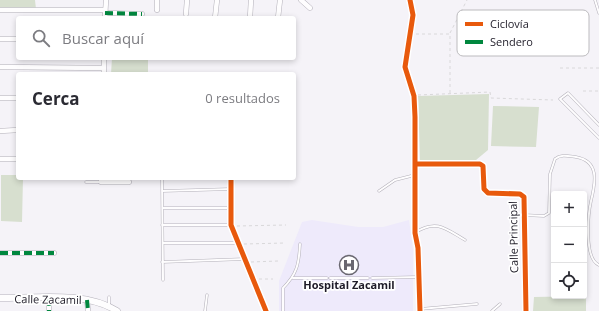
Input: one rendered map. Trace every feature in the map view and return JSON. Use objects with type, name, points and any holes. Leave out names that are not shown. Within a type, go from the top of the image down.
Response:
[{"type":"street","points":[[105,14],[106,0]]},
{"type":"street","points":[[157,0],[157,10]]},
{"type":"street","points":[[186,14],[187,0]]},
{"type":"street","points":[[215,16],[217,0]]},
{"type":"street","points":[[250,16],[251,0]]},
{"type":"street","points":[[278,16],[280,0]]},
{"type":"street","points":[[301,0],[310,8]]},
{"type":"street","points":[[410,0],[413,14],[405,67],[414,96],[416,164],[415,233],[418,248],[420,310]]},
{"type":"street","points":[[0,10],[142,14]]},
{"type":"street","points":[[0,39],[16,39]]},
{"type":"street","points":[[104,60],[104,72]]},
{"type":"street","points":[[0,68],[104,68]]},
{"type":"street","points":[[0,98],[16,98]]},
{"type":"street","points":[[0,131],[16,130]]},
{"type":"street","points":[[0,159],[16,159]]},
{"type":"street","name":"Calle Principal","points":[[416,164],[480,164],[483,166],[484,189],[488,193],[520,194],[524,197],[524,276],[526,311]]},
{"type":"street","points":[[101,180],[129,182]]},
{"type":"street","points":[[231,180],[232,225],[266,311]]},
{"type":"street","points":[[0,253],[54,253]]},
{"type":"street","name":"Calle Zacamil","points":[[0,298],[87,300],[109,306],[117,311]]},
{"type":"street","points":[[49,298],[50,311]]},
{"type":"street","points":[[87,300],[88,311]]},
{"type":"lane","points":[[595,0],[599,12]]},
{"type":"lane","points":[[599,125],[568,93],[560,98],[599,138]]},
{"type":"lane","points":[[524,215],[544,216],[549,213],[550,174],[555,159],[564,156],[587,160],[594,168],[596,179],[591,202],[588,236],[589,251],[594,262],[599,265]]},
{"type":"lane","points":[[379,191],[394,180],[416,174]]},
{"type":"lane","points":[[86,182],[101,180]]},
{"type":"lane","points":[[162,180],[163,280]]},
{"type":"lane","points":[[162,191],[231,190]]},
{"type":"lane","points":[[162,208],[231,208]]},
{"type":"lane","points":[[162,226],[232,225]]},
{"type":"lane","points":[[415,233],[430,225],[445,229],[465,240]]},
{"type":"lane","points":[[163,243],[240,243]]},
{"type":"lane","points":[[282,311],[282,288],[293,278],[299,261],[300,244]]},
{"type":"lane","points":[[162,262],[247,261]]},
{"type":"lane","points":[[372,278],[419,277]]},
{"type":"lane","points":[[293,278],[368,278]]},
{"type":"lane","points":[[205,311],[207,295]]},
{"type":"lane","points":[[109,306],[110,297]]},
{"type":"lane","points":[[420,310],[476,304]]},
{"type":"lane","points":[[492,311],[500,304]]},
{"type":"path","points":[[462,10],[467,0]]},
{"type":"path","points":[[450,94],[450,34],[457,20]]},
{"type":"path","points":[[411,34],[450,34]]},
{"type":"path","points":[[560,68],[599,68]]},
{"type":"path","points":[[583,91],[599,91]]},
{"type":"path","points":[[414,96],[490,92],[491,98],[554,100]]},
{"type":"path","points":[[232,225],[286,225]]},
{"type":"path","points":[[240,243],[285,243]]},
{"type":"path","points":[[247,261],[278,261]]},
{"type":"path","points":[[254,280],[273,279]]},
{"type":"shaded area","name":"Hospital Zacamil","points":[[312,220],[358,227],[383,227],[409,220],[413,249],[413,311],[279,311],[279,281],[302,222]]},
{"type":"green space","points":[[0,0],[35,0],[36,9],[0,9]]},
{"type":"green space","points":[[112,60],[148,60],[148,72],[111,72]]},
{"type":"green space","points":[[489,94],[488,150],[476,160],[420,160],[418,96]]},
{"type":"green space","points":[[493,106],[539,107],[536,147],[491,146]]},
{"type":"green space","points":[[1,175],[16,175],[16,180],[23,180],[22,222],[1,221]]},
{"type":"green space","points":[[534,297],[551,297],[551,299],[586,299],[586,311],[533,311]]},
{"type":"marked path","points":[[105,13],[142,14]]},
{"type":"marked path","points":[[0,253],[54,253]]},
{"type":"marked path","points":[[49,298],[49,311]]},
{"type":"marked path","points":[[87,300],[88,311]]},
{"type":"cycle path","points":[[410,0],[413,15],[405,67],[414,96],[415,233],[418,248],[420,311]]},
{"type":"cycle path","points":[[416,164],[480,164],[483,166],[484,189],[488,193],[520,194],[524,197],[526,311]]},
{"type":"cycle path","points":[[231,180],[231,225],[266,311]]},
{"type":"place","name":"Hospital Zacamil","points":[[349,265]]}]
